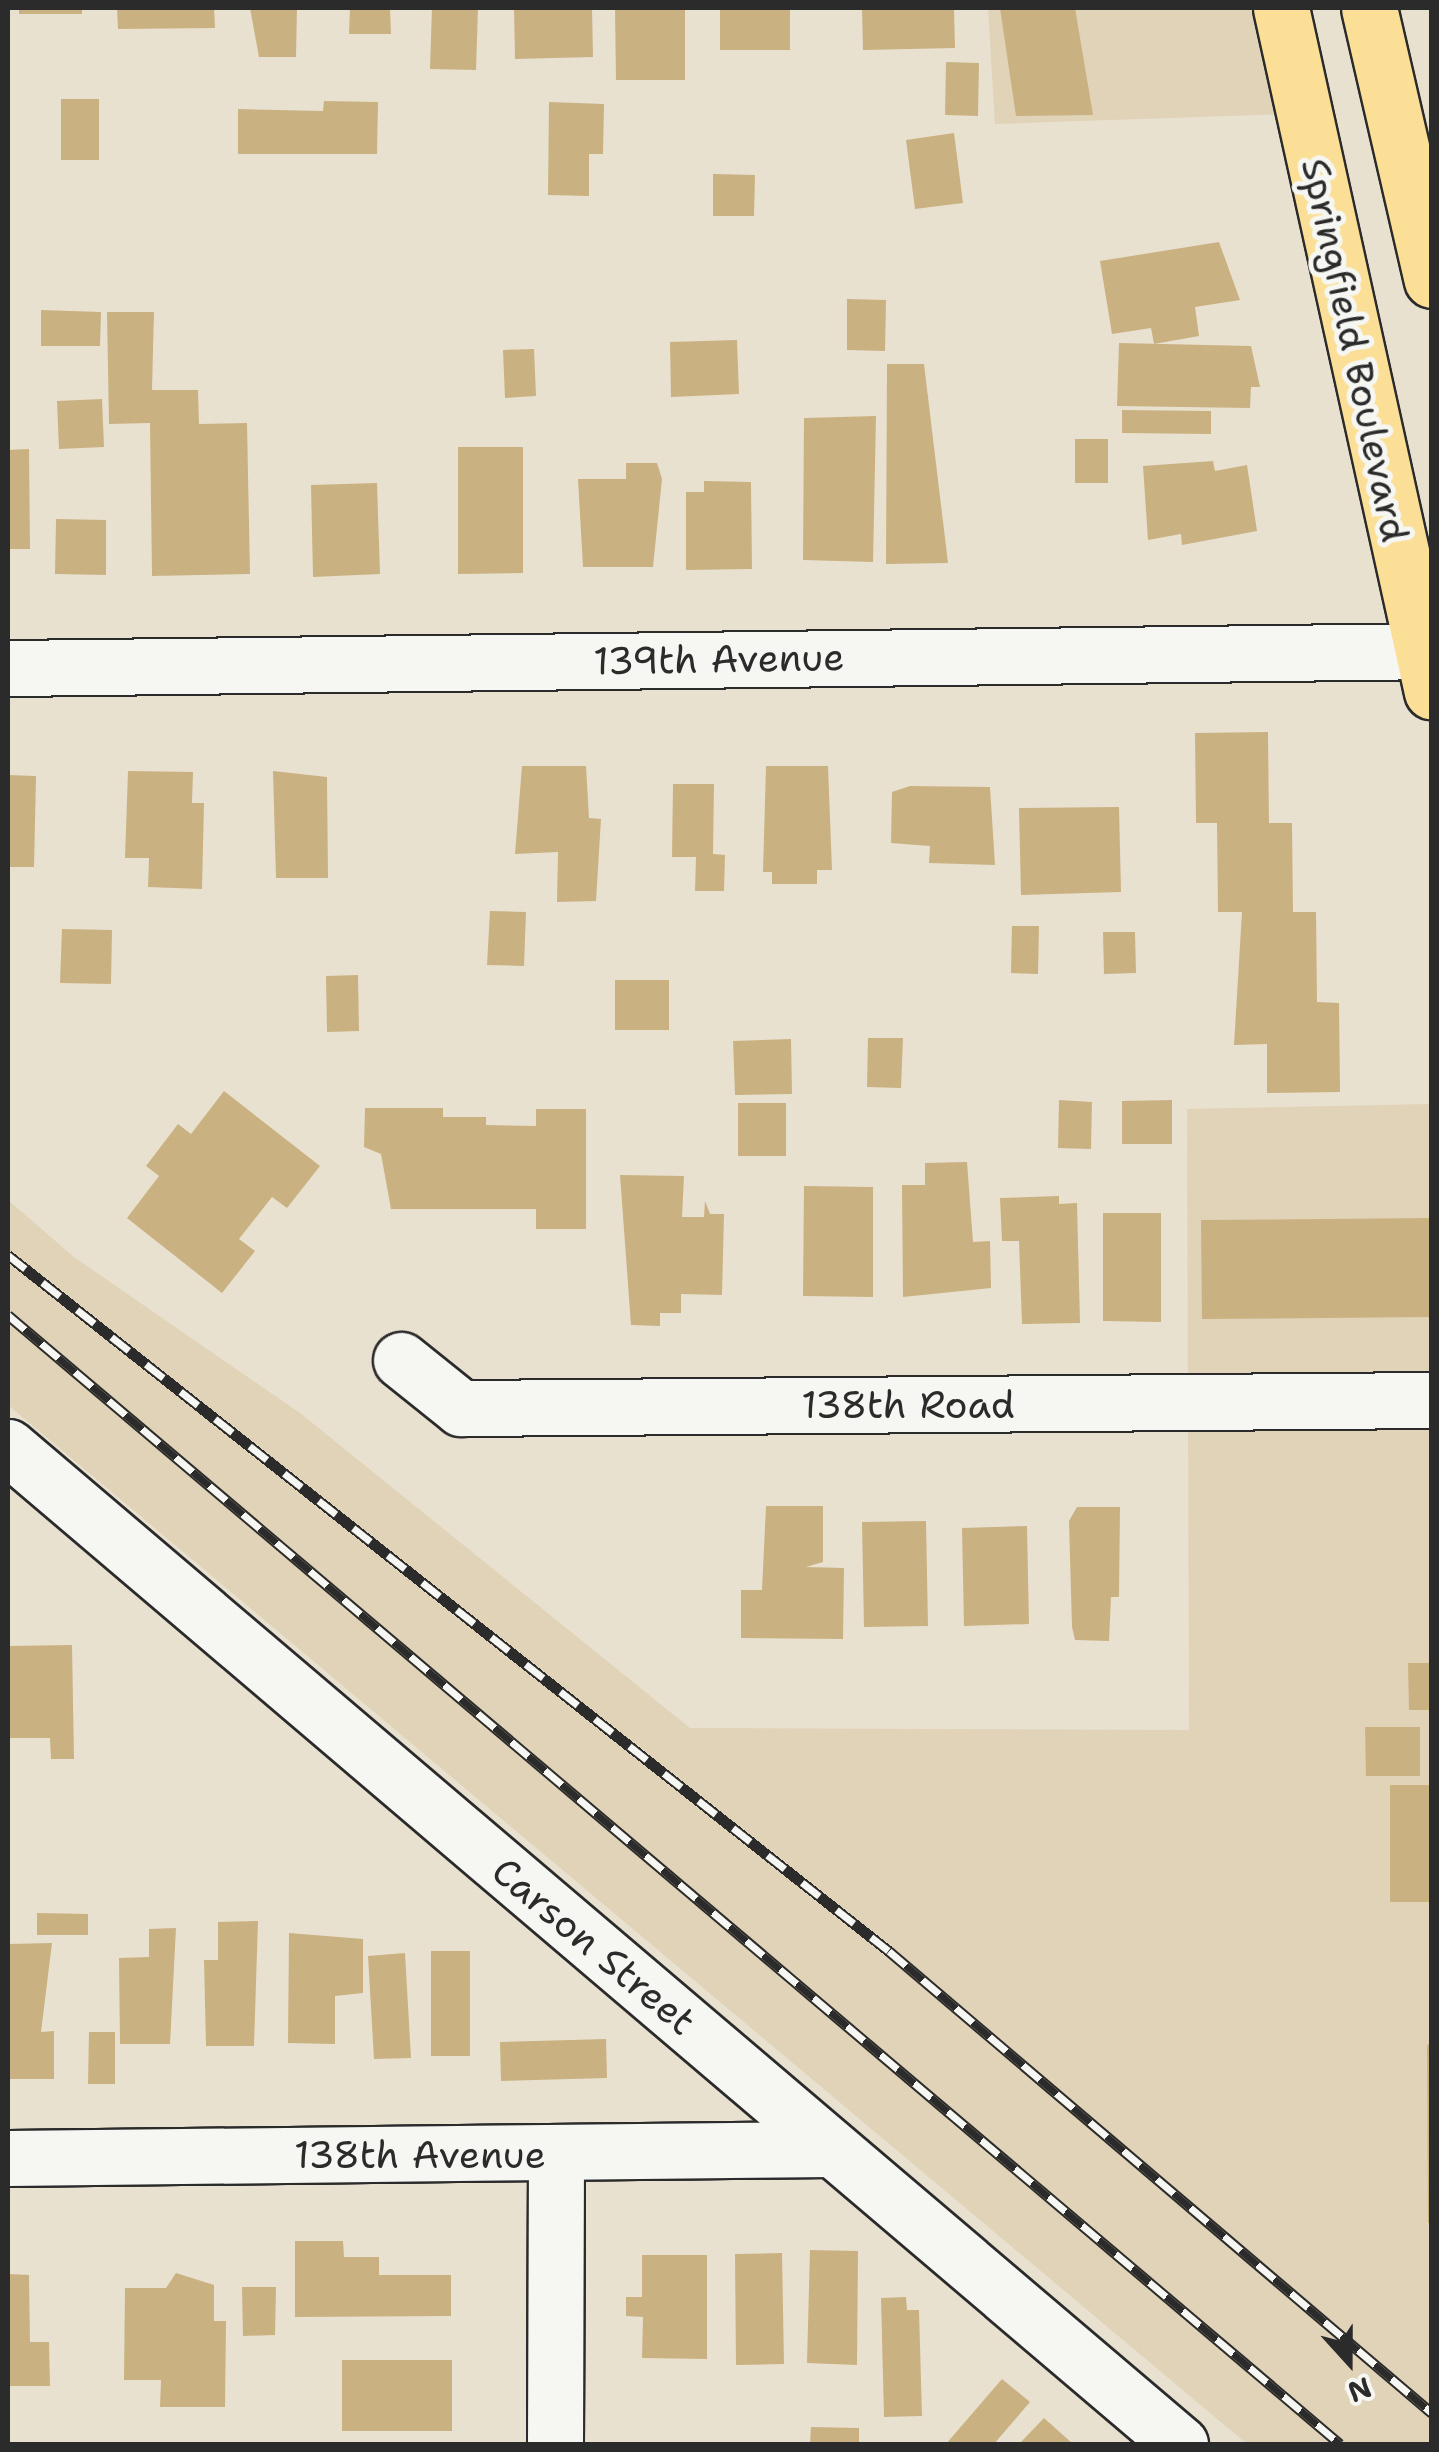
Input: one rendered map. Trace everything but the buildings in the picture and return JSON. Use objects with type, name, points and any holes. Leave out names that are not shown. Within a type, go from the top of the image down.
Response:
[{"type":"main road","name":"Springfield Boulevard","points":[[1280,8],[1428,665]]},
{"type":"main road","points":[[1369,8],[1432,280]]},
{"type":"street","name":"139th Avenue","points":[[8,668],[1428,665]]},
{"type":"street","name":"138th Road","points":[[401,1360],[461,1408],[1432,1400]]},
{"type":"street","name":"Carson Street","points":[[8,1447],[1180,2444]]},
{"type":"street","name":"138th Avenue","points":[[8,2158],[832,2149]]},
{"type":"street","points":[[555,2444],[556,2154]]},
{"type":"shaded area","points":[[988,8],[1257,8],[1286,114],[995,124]]},
{"type":"shaded area","points":[[1431,1104],[1431,2444],[1247,2444],[8,1405],[8,1200],[74,1257],[300,1413],[690,1728],[1189,1730],[1187,1109]]},
{"type":"railway","points":[[8,1255],[889,1951],[1432,2413]]},
{"type":"railway","points":[[8,1315],[1340,2444]]}]
